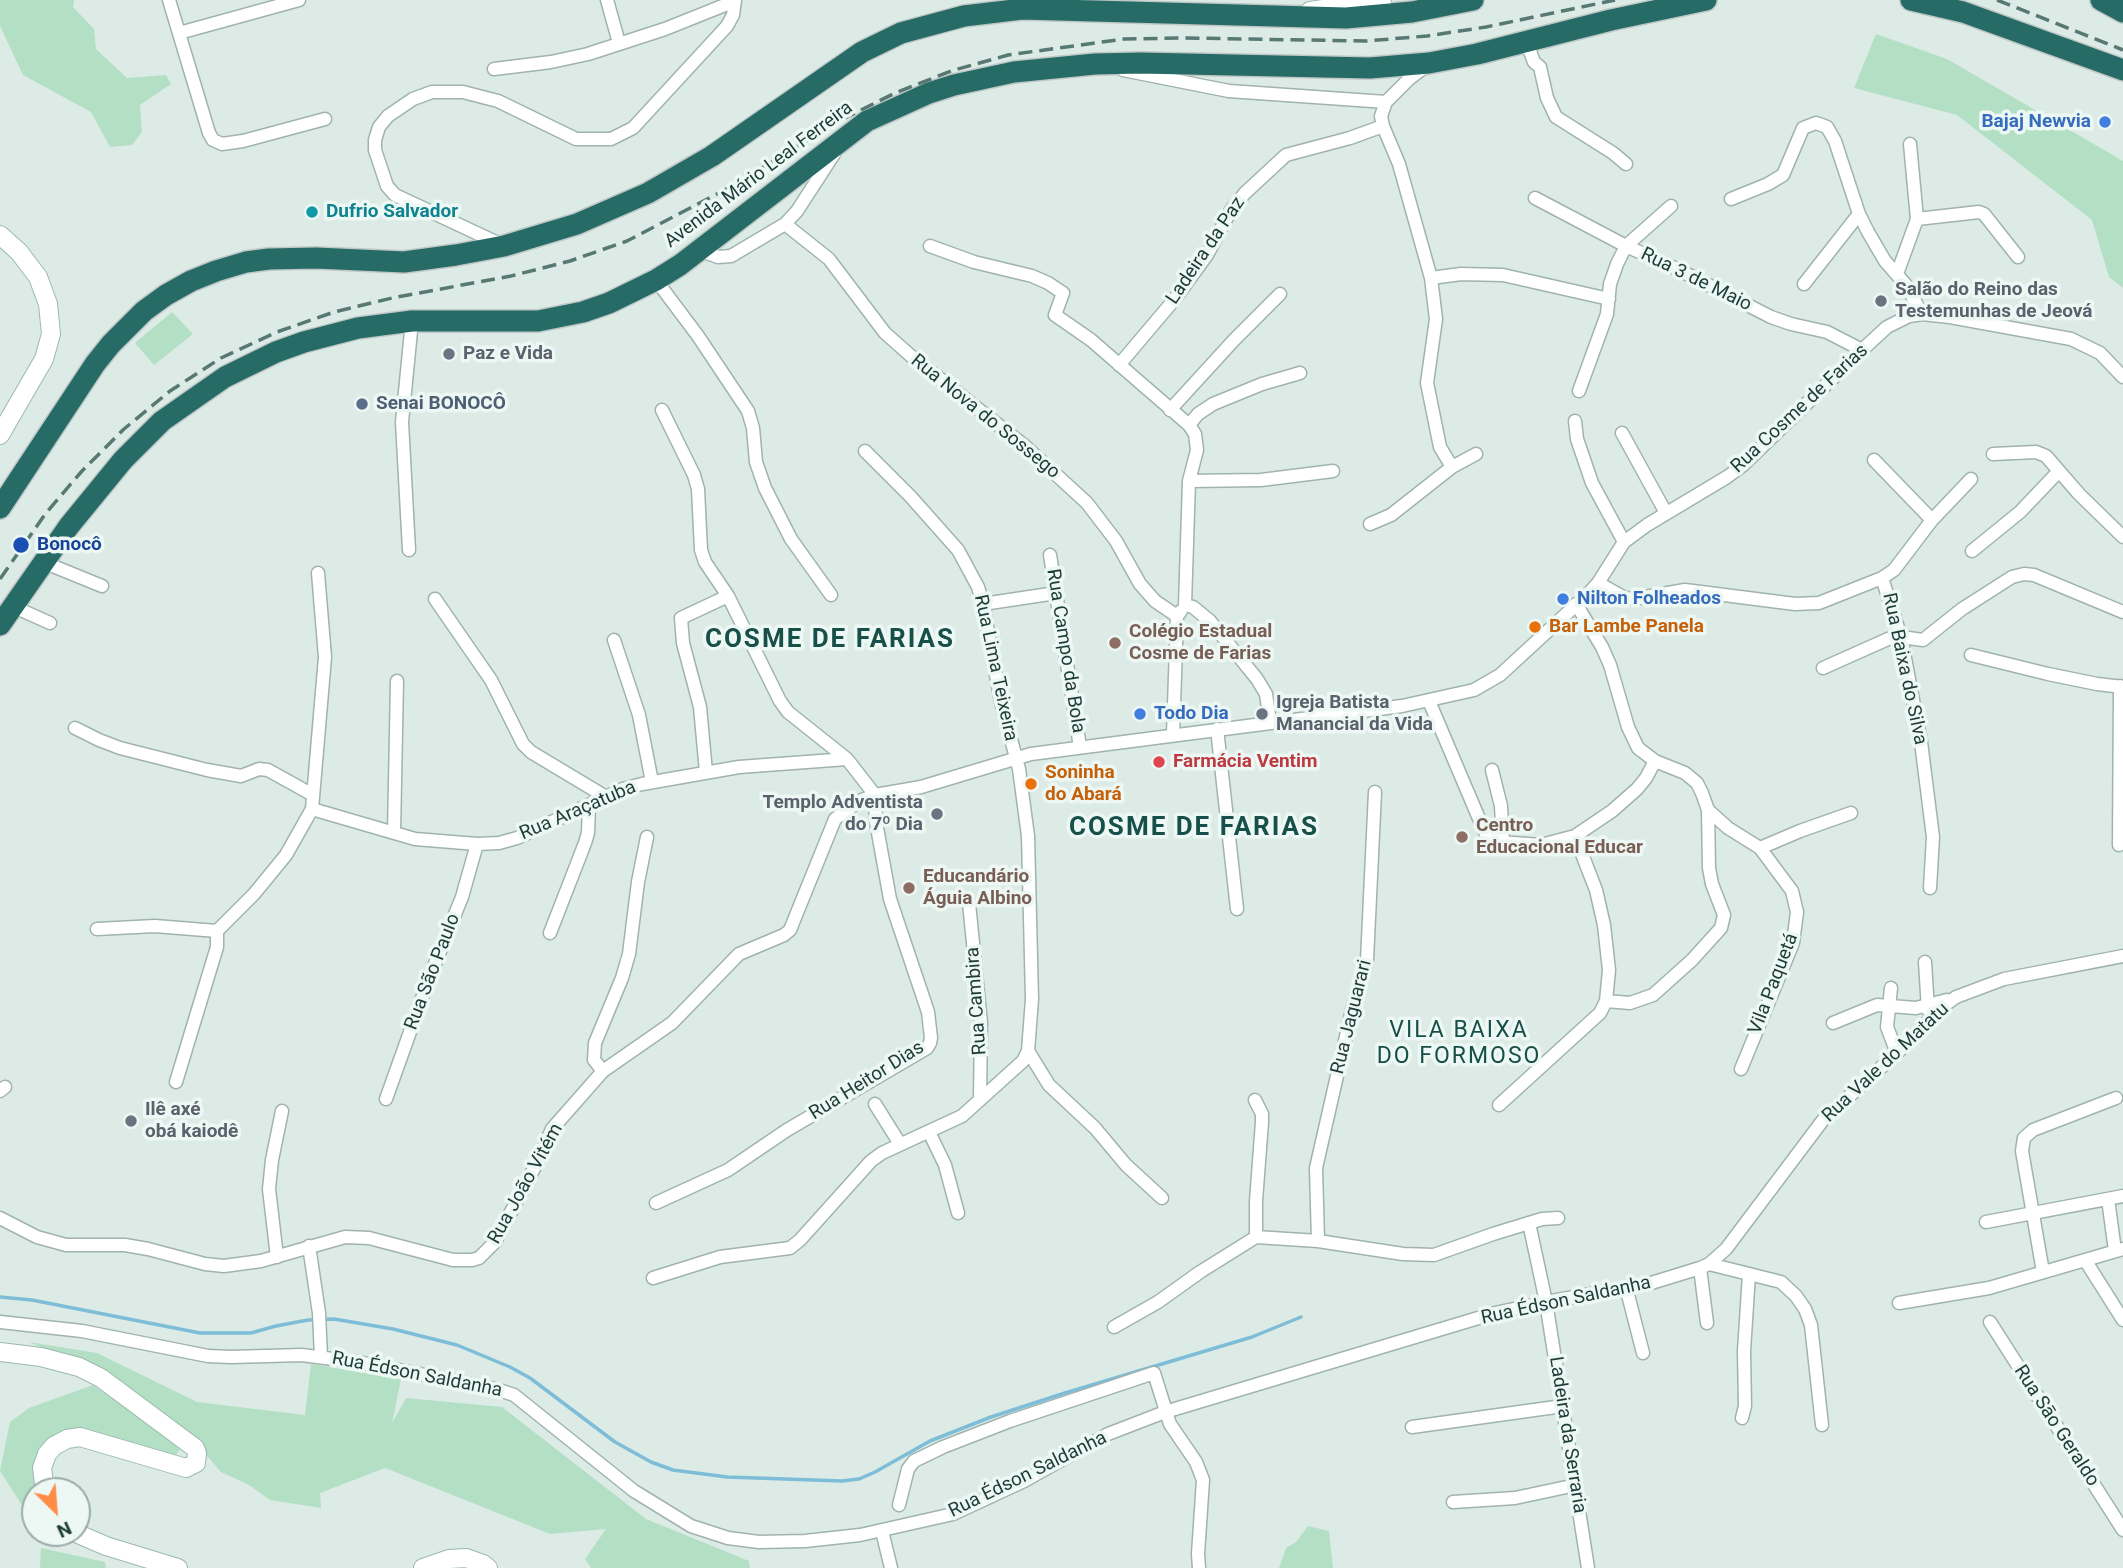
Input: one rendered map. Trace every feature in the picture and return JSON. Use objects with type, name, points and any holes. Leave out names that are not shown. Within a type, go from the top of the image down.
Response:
[{"type":"highway","name":"Avenida Mário Leal Ferreira","points":[[0,508],[111,344],[144,311],[191,281],[226,268],[269,259],[404,262],[456,255],[504,246],[577,224],[648,192],[740,138],[852,59],[882,41],[923,26],[984,7],[1017,4],[1176,6],[1346,18],[1376,16],[1473,0]]},
{"type":"highway","name":"Avenida Mário Leal Ferreira","points":[[0,625],[43,562],[123,460],[162,421],[202,391],[247,366],[304,342],[358,328],[412,321],[513,322],[561,318],[609,303],[656,280],[699,250],[848,134],[894,107],[954,85],[1014,72],[1096,64],[1370,68],[1429,63],[1706,0]]},
{"type":"highway","points":[[1911,0],[1963,12],[2123,70]]},
{"type":"highway","points":[[2101,0],[2123,12]]},
{"type":"street","points":[[169,0],[213,140],[231,144],[325,119]]},
{"type":"street","points":[[179,33],[299,0]]},
{"type":"street","points":[[607,0],[619,43]]},
{"type":"street","name":"Avenida Mário Leal Ferreira","points":[[1292,15],[1382,0]]},
{"type":"street","points":[[494,69],[572,58],[665,29],[735,1],[733,15],[727,26],[633,128],[611,139],[598,141],[576,138],[498,101],[463,92],[432,92],[406,103],[388,116],[379,127],[374,150],[387,186],[396,195],[504,246]]},
{"type":"street","points":[[1526,41],[1534,62],[1540,67],[1547,98],[1556,117],[1626,164]]},
{"type":"street","points":[[1429,63],[1386,102],[1381,116],[1399,164],[1432,278],[1436,319],[1427,383],[1440,447],[1452,467]]},
{"type":"street","points":[[1096,64],[1209,88],[1386,102]]},
{"type":"street","points":[[1731,199],[1769,184],[1783,175],[1800,133],[1808,125],[1816,123],[1827,127],[1859,214],[1877,249],[1910,291],[1922,314]]},
{"type":"street","name":"Ladeira da Paz","points":[[1119,365],[1160,318],[1207,255],[1231,210],[1245,193],[1286,155],[1338,142],[1383,126]]},
{"type":"street","points":[[699,250],[718,257],[730,256],[785,224],[797,211],[848,134]]},
{"type":"street","points":[[1897,274],[1917,219],[1910,144]]},
{"type":"street","name":"Rua 3 de Maio","points":[[1535,198],[1771,317],[1827,332],[1862,350]]},
{"type":"street","points":[[1579,391],[1602,329],[1613,273],[1626,246],[1671,206]]},
{"type":"street","points":[[1917,219],[1979,212],[1984,214],[2018,257]]},
{"type":"street","points":[[1804,284],[1859,214]]},
{"type":"street","name":"Rua Nova do Sossego","points":[[785,224],[829,259],[885,333],[1026,447],[1087,503],[1115,541],[1140,584],[1155,601],[1181,611],[1193,607],[1210,621],[1266,694],[1270,722]]},
{"type":"street","points":[[0,235],[19,252],[37,277],[48,304],[51,334],[44,359],[0,435]]},
{"type":"street","points":[[930,246],[1048,283],[1063,293],[1055,315],[1091,340],[1189,425],[1198,442],[1189,481],[1173,735]]},
{"type":"street","points":[[1432,278],[1461,274],[1503,275],[1609,299]]},
{"type":"street","points":[[656,280],[698,336],[748,411],[753,428],[756,462],[765,488],[791,539],[831,595]]},
{"type":"street","points":[[1170,410],[1280,294]]},
{"type":"street","name":"Rua Cosme de Farias","points":[[603,1071],[672,1023],[740,954],[790,930],[835,819],[859,801],[875,795],[921,787],[1016,758],[1080,747],[1429,701],[1457,696],[1488,684],[1598,583],[1623,542],[1742,466],[1862,350],[1898,320],[1922,314],[1998,324],[2071,339],[2100,353],[2123,377]]},
{"type":"street","points":[[409,550],[402,422],[412,321]]},
{"type":"street","points":[[1189,425],[1198,414],[1213,404],[1262,384],[1300,373]]},
{"type":"street","points":[[663,410],[698,489],[701,550],[705,562],[728,596],[784,707],[847,759],[875,795]]},
{"type":"street","points":[[1575,421],[1577,439],[1592,483],[1623,542]]},
{"type":"street","points":[[1622,433],[1666,513]]},
{"type":"street","name":"Rua Lima Teixeira","points":[[865,451],[958,550],[978,587],[983,604],[1001,702],[1016,758],[1028,836],[1032,999],[1028,1051]]},
{"type":"street","points":[[1993,454],[2036,452],[2046,456],[2123,537]]},
{"type":"street","points":[[1370,524],[1391,515],[1452,467],[1476,454]]},
{"type":"street","points":[[1874,460],[1932,520]]},
{"type":"street","points":[[1189,481],[1261,480],[1333,471]]},
{"type":"street","points":[[1972,551],[2020,512],[2059,471]]},
{"type":"street","points":[[1882,578],[1894,570],[1932,520],[1971,479]]},
{"type":"street","name":"Rua Campo da Bola","points":[[1050,555],[1080,747]]},
{"type":"street","points":[[43,562],[102,586]]},
{"type":"street","points":[[176,1082],[217,947],[217,931],[254,894],[286,856],[312,809],[325,636],[318,573]]},
{"type":"street","points":[[1823,668],[1888,639],[1901,637],[1923,640],[1997,586],[2012,577],[2024,574],[2034,575],[2123,612]]},
{"type":"street","name":"Rua Baixa do Silva","points":[[1598,583],[1625,598],[1634,599],[1685,590],[1807,605],[1819,603],[1882,578],[1901,637],[1921,742],[1933,853],[1930,888]]},
{"type":"street","points":[[983,604],[1056,593]]},
{"type":"street","points":[[706,772],[700,708],[683,643],[681,618],[728,596]]},
{"type":"street","points":[[435,599],[491,680],[523,744],[531,752],[606,797]]},
{"type":"street","points":[[1576,604],[1606,656],[1632,739],[1638,748],[1655,761],[1685,772],[1702,793],[1708,810],[1712,884],[1724,915],[1721,928],[1692,960],[1653,995],[1630,1003],[1606,1001]]},
{"type":"street","points":[[12,606],[50,623]]},
{"type":"street","points":[[614,640],[639,715],[652,782]]},
{"type":"street","points":[[1971,655],[2007,666],[2122,687],[2119,845]]},
{"type":"street","points":[[394,833],[397,681]]},
{"type":"street","points":[[1429,701],[1487,836],[1503,843],[1541,845],[1575,836],[1612,811],[1636,789],[1655,761]]},
{"type":"street","points":[[75,728],[120,748],[206,770],[241,776],[259,769],[268,770],[313,795]]},
{"type":"street","points":[[1217,729],[1237,909]]},
{"type":"street","name":"Rua Araçatuba","points":[[312,809],[415,839],[499,843],[517,838],[606,797],[652,782],[706,772],[847,759]]},
{"type":"street","points":[[1492,770],[1501,806],[1503,843]]},
{"type":"street","name":"Rua Jaguarari","points":[[1318,1241],[1316,1168],[1352,1010],[1367,960],[1375,792]]},
{"type":"street","name":"Rua Heitor Dias","points":[[656,1203],[728,1170],[787,1129],[927,1048],[930,1043],[928,1012],[890,899],[876,822],[875,795]]},
{"type":"street","points":[[550,933],[588,833],[589,806]]},
{"type":"street","name":"Vila Paquetá","points":[[1708,810],[1728,828],[1760,848],[1792,891],[1797,912],[1793,943],[1741,1069]]},
{"type":"street","points":[[1760,848],[1852,813]]},
{"type":"street","points":[[1499,1105],[1600,1013],[1606,1001],[1609,970],[1604,925],[1596,890],[1575,836]]},
{"type":"street","points":[[603,1071],[594,1060],[595,1043],[629,954],[638,882],[648,837]]},
{"type":"street","name":"Rua São Paulo","points":[[386,1099],[430,976],[462,897],[477,844]]},
{"type":"street","name":"Rua Cambira","points":[[969,903],[981,1023],[980,1100]]},
{"type":"street","points":[[97,929],[155,926],[217,931]]},
{"type":"street","name":"Rua Vale do Matatu","points":[[1704,1266],[1726,1249],[1823,1120],[1929,1019],[1956,997],[2004,979],[2122,957]]},
{"type":"street","points":[[1925,962],[1929,1019]]},
{"type":"street","points":[[1891,988],[1888,1005],[1889,1036],[1896,1053]]},
{"type":"street","points":[[1833,1023],[1867,1007],[1888,1005],[1916,1008],[1956,997]]},
{"type":"street","points":[[653,1278],[720,1258],[790,1248],[871,1161],[900,1144],[954,1121],[1023,1062],[1028,1051]]},
{"type":"street","points":[[1028,1051],[1049,1085],[1095,1128],[1126,1165],[1162,1198]]},
{"type":"street","name":"Rua João Vitém","points":[[0,1218],[37,1237],[66,1245],[125,1245],[224,1266],[276,1257],[345,1237],[359,1237],[453,1260],[472,1261],[479,1258],[495,1242],[552,1129],[603,1071]]},
{"type":"street","points":[[2043,1272],[2022,1144],[2024,1139],[2033,1130],[2116,1098]]},
{"type":"street","points":[[1255,1100],[1262,1114],[1256,1237]]},
{"type":"street","points":[[875,1104],[900,1144]]},
{"type":"street","points":[[276,1257],[269,1189],[282,1111]]},
{"type":"street","points":[[929,1132],[945,1165],[958,1213]]},
{"type":"street","points":[[1986,1222],[2123,1196]]},
{"type":"street","points":[[1899,1303],[1989,1288],[2119,1250],[2108,1199]]},
{"type":"street","points":[[1114,1327],[1150,1307],[1237,1247],[1256,1237],[1318,1241],[1403,1254],[1434,1255],[1529,1223],[1558,1218]]},
{"type":"street","name":"Ladeira da Serraria","points":[[1529,1223],[1546,1302],[1588,1568]]},
{"type":"street","points":[[309,1246],[319,1318],[321,1357]]},
{"type":"street","points":[[2084,1260],[2123,1320]]},
{"type":"street","points":[[1707,1323],[1704,1266],[1781,1282],[1796,1296],[1811,1325],[1822,1425]]},
{"type":"street","name":"Rua Édson Saldanha","points":[[0,1322],[82,1331],[208,1356],[321,1357],[452,1379],[514,1395],[648,1502],[709,1533],[744,1541],[775,1542],[837,1538],[882,1531],[953,1514],[1024,1481],[1108,1434],[1165,1412],[1495,1313],[1668,1279],[1704,1266]]},
{"type":"street","points":[[1742,1418],[1745,1406],[1744,1350],[1749,1275]]},
{"type":"street","points":[[1626,1287],[1643,1353]]},
{"type":"street","name":"Rua Sāo Geraldo","points":[[1990,1322],[2123,1530]]},
{"type":"street","points":[[0,1352],[41,1357],[79,1367],[101,1378],[195,1448],[198,1457],[196,1463],[186,1468],[80,1437],[66,1439],[54,1446],[47,1454],[42,1468],[43,1477]]},
{"type":"street","points":[[899,1505],[908,1469],[914,1461],[1010,1421],[1154,1373],[1174,1433],[1201,1470],[1203,1480],[1199,1568]]},
{"type":"street","points":[[1412,1427],[1563,1406]]},
{"type":"street","points":[[1453,1502],[1515,1498],[1576,1485]]},
{"type":"street","points":[[882,1531],[891,1568]]},
{"type":"street","points":[[91,1540],[178,1568]]},
{"type":"street","points":[[423,1568],[449,1559],[466,1558],[488,1568]]},
{"type":"green space","points":[[0,0],[74,0],[73,7],[94,29],[96,49],[127,78],[166,75],[171,84],[140,105],[142,132],[132,145],[110,147],[91,112],[23,75],[0,26]]},
{"type":"green space","points":[[1876,34],[1947,59],[2123,161],[2123,288],[2109,277],[2092,220],[1957,115],[1854,88]]},
{"type":"green space","points":[[172,312],[193,334],[154,365],[135,343]]},
{"type":"green space","points":[[29,1342],[97,1353],[197,1402],[305,1415],[311,1364],[401,1379],[392,1423],[406,1398],[502,1407],[646,1519],[749,1561],[750,1568],[591,1568],[585,1559],[606,1529],[550,1534],[385,1468],[320,1493],[321,1508],[270,1500],[249,1485],[221,1472],[209,1458],[93,1369]]},
{"type":"green space","points":[[93,1385],[180,1449],[176,1455],[69,1430],[50,1438],[38,1455],[35,1477],[21,1477],[21,1504],[0,1471],[10,1422],[29,1408]]},
{"type":"green space","points":[[1308,1526],[1329,1531],[1333,1568],[1279,1568],[1286,1548],[1296,1542]]},
{"type":"green space","points":[[41,1548],[105,1562],[106,1568],[40,1568]]},
{"type":"waterway","points":[[0,1297],[32,1300],[200,1333],[251,1333],[308,1320],[334,1319],[393,1329],[457,1345],[510,1367],[530,1378],[615,1442],[651,1462],[673,1470],[727,1477],[842,1481],[859,1479],[930,1441],[991,1417],[1252,1337],[1301,1317]]},
{"type":"railway","points":[[0,579],[46,513],[82,471],[124,429],[170,391],[221,358],[277,332],[334,312],[392,298],[511,276],[570,261],[627,241],[734,185],[837,122],[895,93],[951,71],[1008,55],[1124,39],[1366,41],[1427,36],[1486,27],[1615,0]]},
{"type":"railway","points":[[1997,0],[2123,50]]},
{"type":"place","name":"Bajaj Newvia","points":[[2105,122]]},
{"type":"place","name":"Dufrio Salvador","points":[[312,212]]},
{"type":"place","name":"Salão do Reino das Testemunhas de Jeová","points":[[1881,301]]},
{"type":"place","name":"Paz e Vida","points":[[449,354]]},
{"type":"place","name":"Senai BONOCÔ","points":[[362,404]]},
{"type":"place","name":"Bonocô","points":[[21,545]]},
{"type":"place","name":"Nilton Folheados","points":[[1563,599]]},
{"type":"place","name":"Bar Lambe Panela","points":[[1535,627]]},
{"type":"place","name":"Colégio Estadual Cosme de Farias","points":[[1115,643]]},
{"type":"place","name":"Todo Dia","points":[[1140,714]]},
{"type":"place","name":"Igreja Batista Manancial da Vida","points":[[1262,714]]},
{"type":"place","name":"Farmácia Ventim","points":[[1159,762]]},
{"type":"place","name":"Soninha do Abará","points":[[1031,784]]},
{"type":"place","name":"Templo Adventista do 7º Dia","points":[[937,814]]},
{"type":"place","name":"Centro Educacional Educar","points":[[1462,837]]},
{"type":"place","name":"Educandário Águia Albino","points":[[909,888]]},
{"type":"place","name":"Ilê axé obá kaiodê","points":[[131,1121]]},
{"type":"district","name":"COSME DE FARIAS","points":[[830,640]]},
{"type":"district","name":"COSME DE FARIAS","points":[[1194,828]]},
{"type":"district","name":"VILA BAIXA DO FORMOSO","points":[[1459,1044]]}]
